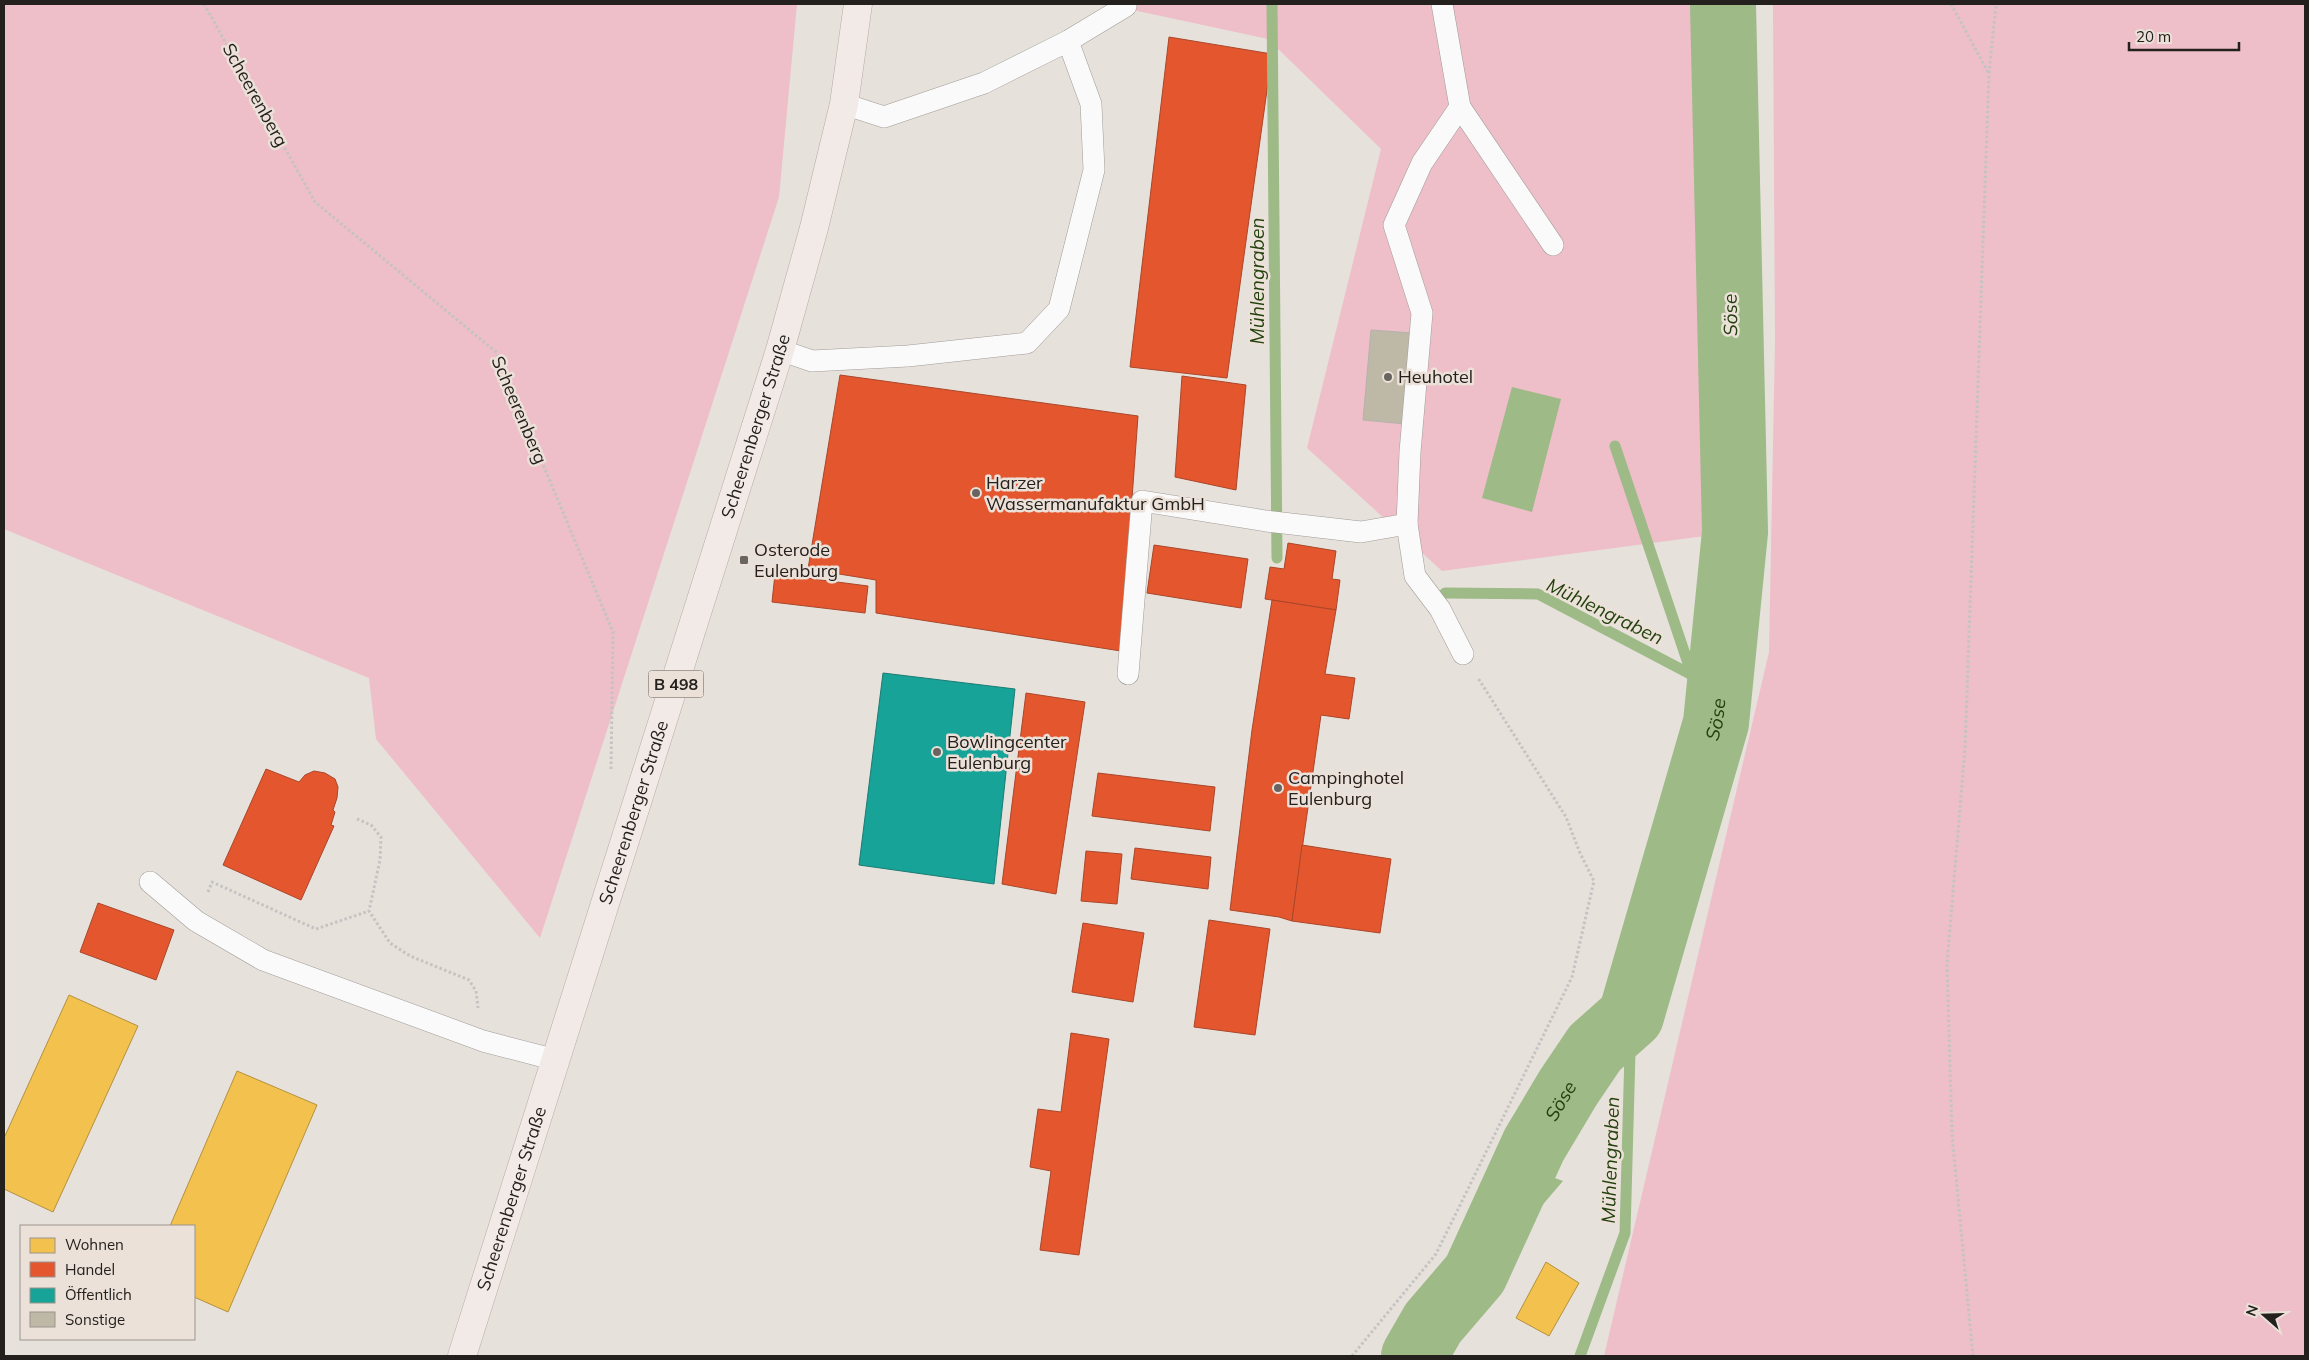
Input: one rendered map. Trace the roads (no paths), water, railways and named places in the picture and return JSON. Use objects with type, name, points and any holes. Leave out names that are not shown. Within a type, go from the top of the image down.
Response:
[{"type":"main road","name":"Scheerenberger Straße","points":[[462,1356],[780,350],[814,228],[844,104],[858,4]]},
{"type":"lane","points":[[844,104],[884,117],[984,83],[1068,41],[1126,4]]},
{"type":"lane","points":[[1442,4],[1460,107],[1553,244]]},
{"type":"lane","points":[[780,350],[812,361],[908,356],[1027,343],[1058,309],[1094,170],[1091,104],[1068,41]]},
{"type":"lane","points":[[1460,107],[1422,163],[1394,225],[1422,313],[1410,452],[1407,524],[1415,576],[1440,608],[1463,654]]},
{"type":"lane","points":[[1128,674],[1142,501],[1266,521],[1361,532],[1407,524]]},
{"type":"lane","points":[[150,882],[196,921],[263,960],[483,1041],[556,1060]]},
{"type":"waterway","name":"Mühlengraben","points":[[1272,4],[1277,558]]},
{"type":"waterway","name":"Mühlengraben","points":[[1414,1356],[1433,1323],[1475,1274],[1534,1145],[1568,1088],[1595,1048],[1631,1016],[1716,723],[1735,532],[1723,4]]},
{"type":"waterway","name":"Söse","points":[[1615,446],[1692,675],[1716,723]]},
{"type":"waterway","name":"Mühlengraben","points":[[1445,593],[1538,594],[1692,675]]},
{"type":"waterway","name":"Mühlengraben","points":[[1580,1356],[1625,1233],[1631,1016]]},
{"type":"place","name":"Heuhotel","points":[[1388,377]]},
{"type":"place","name":"Harzer Wassermanufaktur GmbH","points":[[976,493]]},
{"type":"place","name":"Osterode Eulenburg","points":[[744,560]]},
{"type":"place","name":"Bowlingcenter Eulenburg","points":[[937,752]]},
{"type":"place","name":"Campinghotel Eulenburg","points":[[1278,788]]}]
